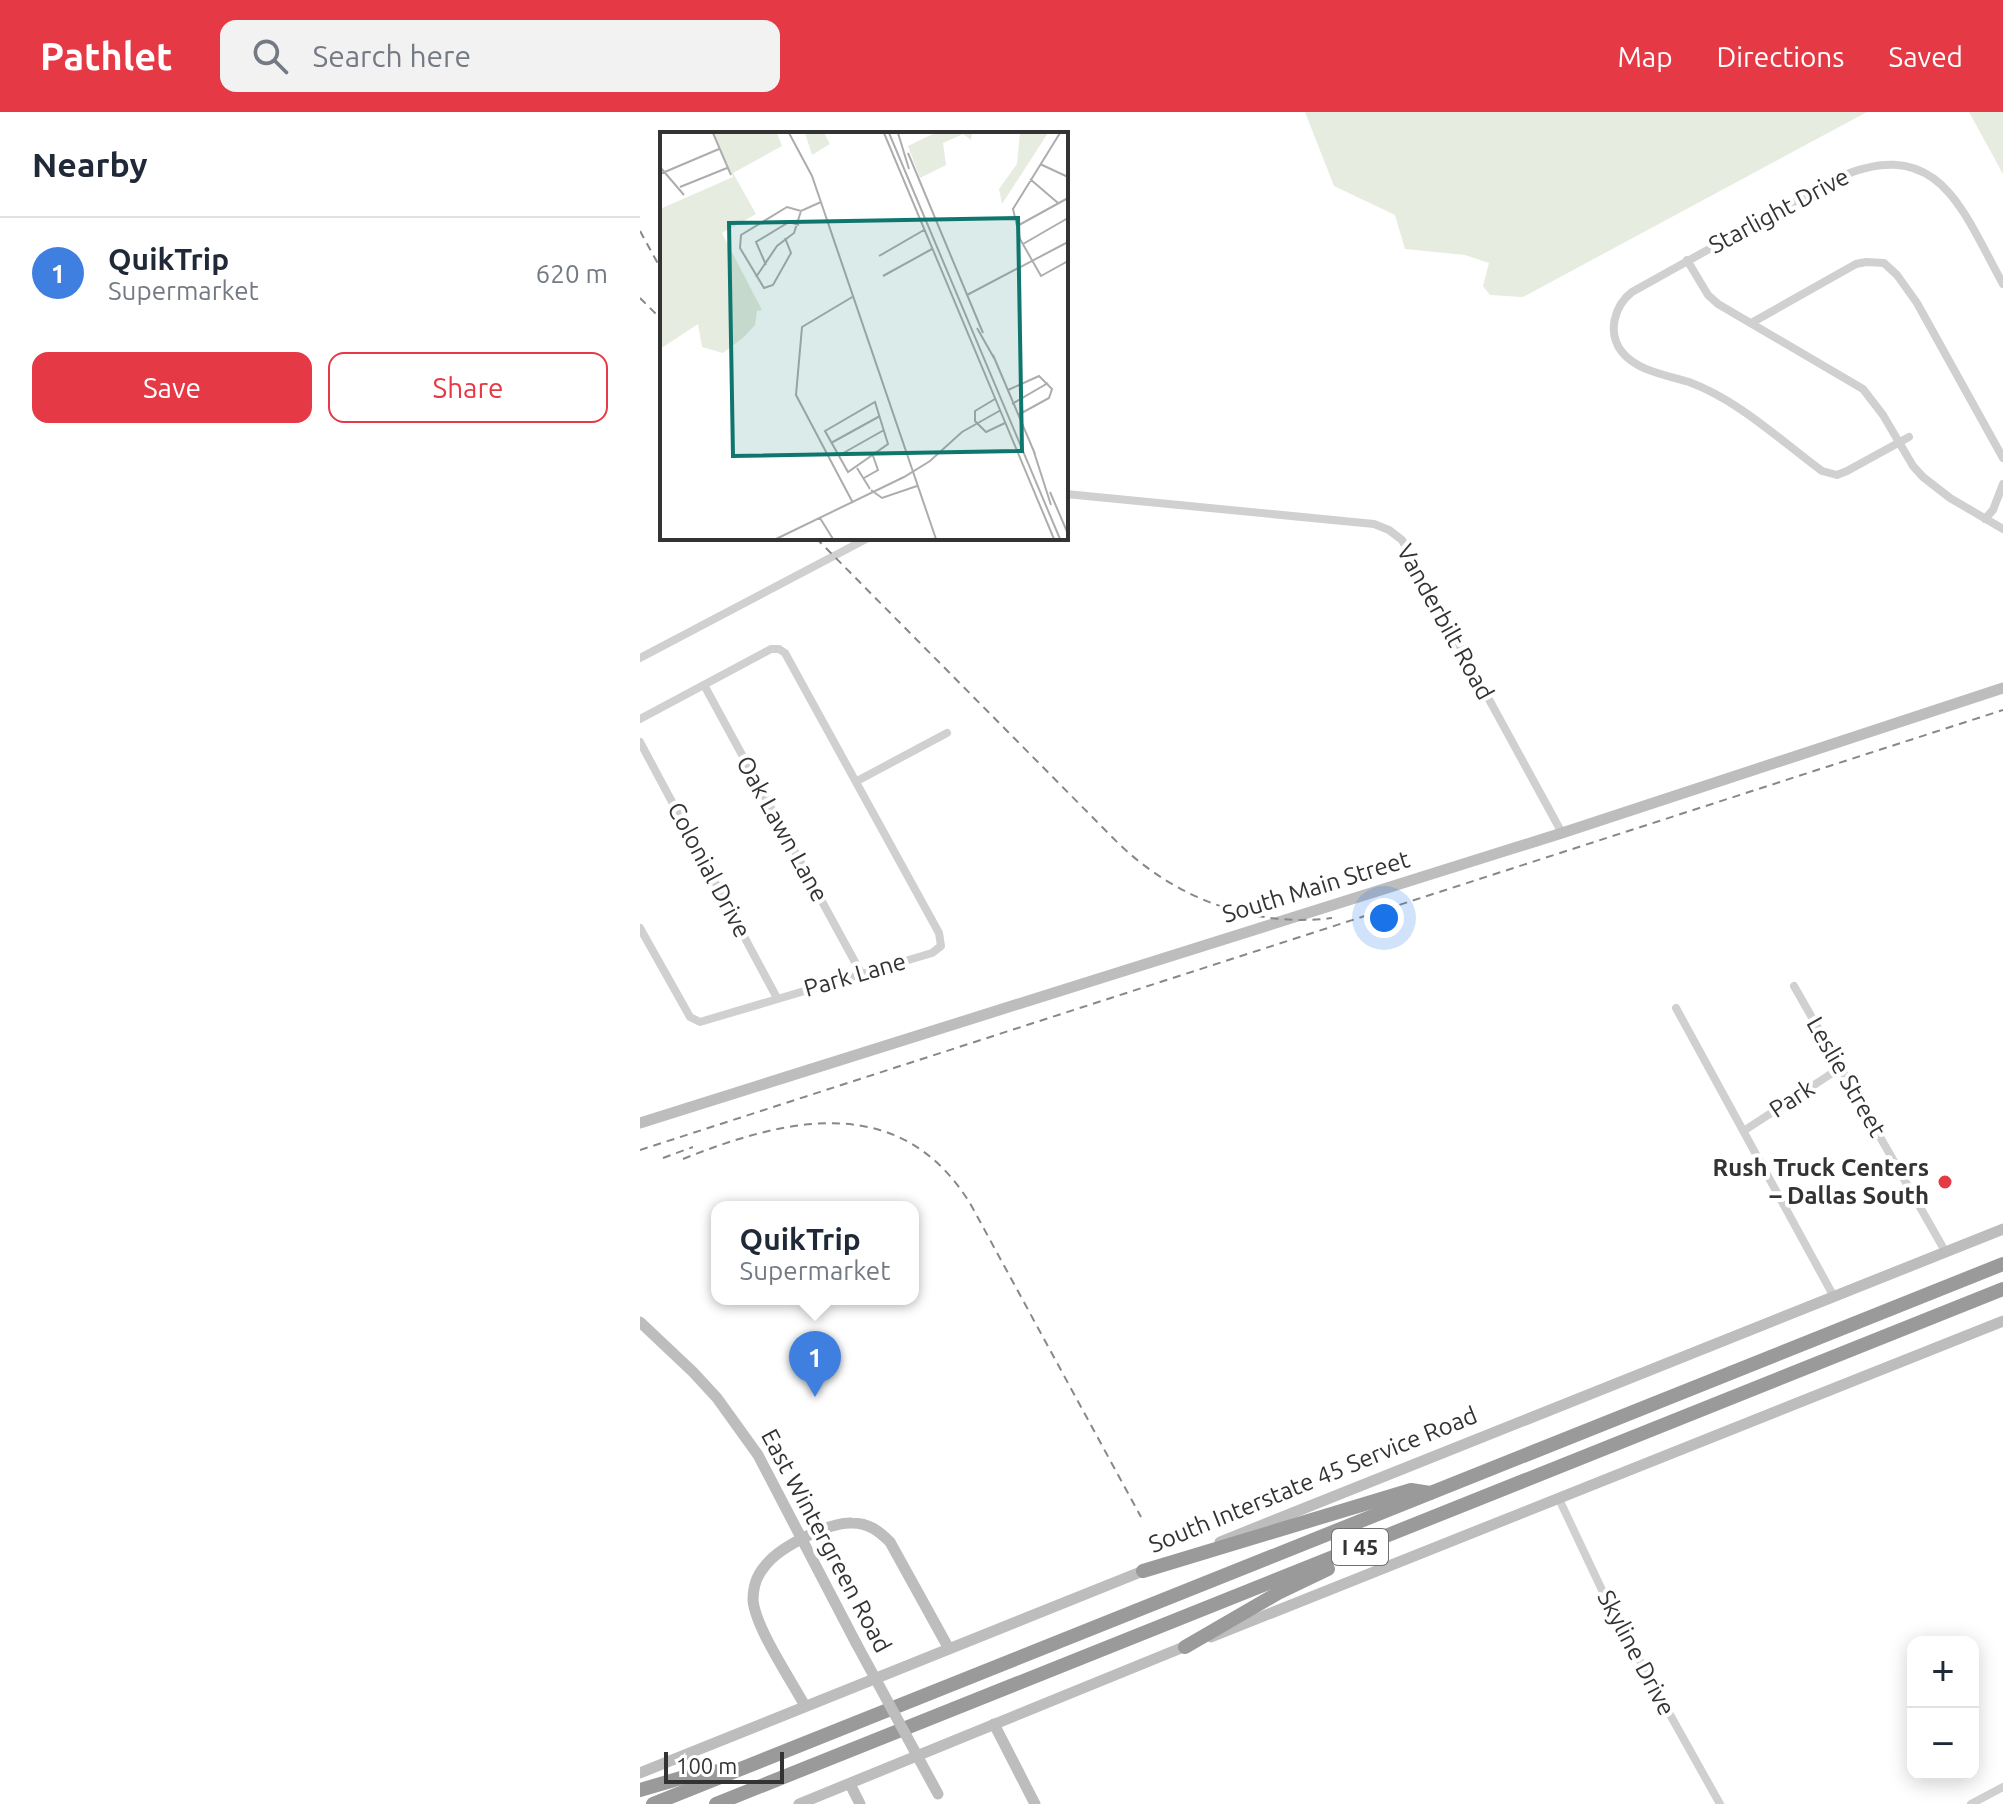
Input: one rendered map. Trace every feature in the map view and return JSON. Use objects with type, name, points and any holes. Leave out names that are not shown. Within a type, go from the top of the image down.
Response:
[{"type":"highway","name":"I 45","points":[[653,1804],[2003,1264]]},
{"type":"highway","name":"I 45","points":[[716,1804],[2003,1289]]},
{"type":"highway","points":[[1143,1571],[1411,1490],[1430,1493]]},
{"type":"highway","points":[[1185,1647],[1278,1593],[1359,1554],[1389,1535]]},
{"type":"highway","points":[[640,1790],[698,1773],[740,1769]]},
{"type":"main road","name":"South Main Street","points":[[640,1123],[1562,833],[2003,688]]},
{"type":"main road","name":"South Interstate 45 Service Road","points":[[640,1773],[948,1647],[1409,1468],[2003,1229]]},
{"type":"main road","points":[[799,1804],[2003,1321]]},
{"type":"main road","name":"East Wintergreen Road","points":[[640,1322],[693,1372],[733,1418],[758,1455],[941,1799]]},
{"type":"main road","points":[[805,1706],[760,1624],[753,1601],[755,1586],[765,1565],[803,1539],[842,1524],[863,1524],[879,1532],[890,1542],[948,1647]]},
{"type":"main road","points":[[994,1724],[1035,1804]]},
{"type":"main road","points":[[850,1784],[860,1804]]},
{"type":"street","name":"Starlight Drive","points":[[1900,444],[1847,471],[1828,474],[1722,398],[1701,387],[1645,368],[1624,354],[1617,344],[1614,329],[1619,306],[1632,292],[1687,260],[1837,178],[1872,166],[1896,165],[1919,169],[1934,177],[1958,202],[2003,284]]},
{"type":"street","points":[[1687,260],[1708,295],[1863,389],[1923,477],[1950,498],[2003,529]]},
{"type":"street","points":[[1753,322],[1856,264],[1884,263],[1917,303],[2003,458]]},
{"type":"street","points":[[1900,444],[1909,437]]},
{"type":"street","points":[[1985,519],[1993,510],[2003,484]]},
{"type":"street","name":"Vanderbilt Road","points":[[1068,494],[1374,524],[1389,530],[1402,540],[1562,833]]},
{"type":"street","points":[[640,658],[864,540]]},
{"type":"street","name":"Park Lane","points":[[640,719],[771,649],[785,653],[857,781],[941,940],[941,946],[932,953],[700,1022],[694,1021],[640,928]]},
{"type":"street","name":"Oak Lawn Lane","points":[[704,685],[861,973]]},
{"type":"street","points":[[857,781],[947,733]]},
{"type":"street","name":"Colonial Drive","points":[[640,742],[777,998]]},
{"type":"street","name":"Leslie Street","points":[[1794,986],[1945,1251]]},
{"type":"street","points":[[1676,1008],[1833,1295]]},
{"type":"street","name":"Park","points":[[1745,1130],[1840,1068]]},
{"type":"street","name":"Skyline Drive","points":[[1559,1499],[1611,1609],[1720,1804]]},
{"type":"street","points":[[1971,1804],[2003,1787]]},
{"type":"shaded area","points":[[1305,112],[1867,112],[1523,297],[1490,295],[1483,286],[1489,263],[1465,255],[1405,249],[1395,215],[1334,186]]},
{"type":"shaded area","points":[[1969,112],[2003,112],[2003,174]]},
{"type":"railway","points":[[640,231],[660,267]]},
{"type":"railway","points":[[640,298],[660,318]]},
{"type":"railway","points":[[818,540],[1140,862],[1190,894],[1217,905],[1273,918],[1332,918]]},
{"type":"railway","points":[[640,1150],[2003,710]]},
{"type":"railway","points":[[683,1159],[763,1132],[802,1125],[840,1124],[877,1129],[912,1144],[943,1169],[971,1205],[1141,1517]]},
{"type":"railway","points":[[663,1158],[693,1147]]},
{"type":"place","name":"Rush Truck Centers – Dallas South","points":[[1945,1182]]},
{"type":"place","name":"QuikTrip","points":[[815,1397]]}]
